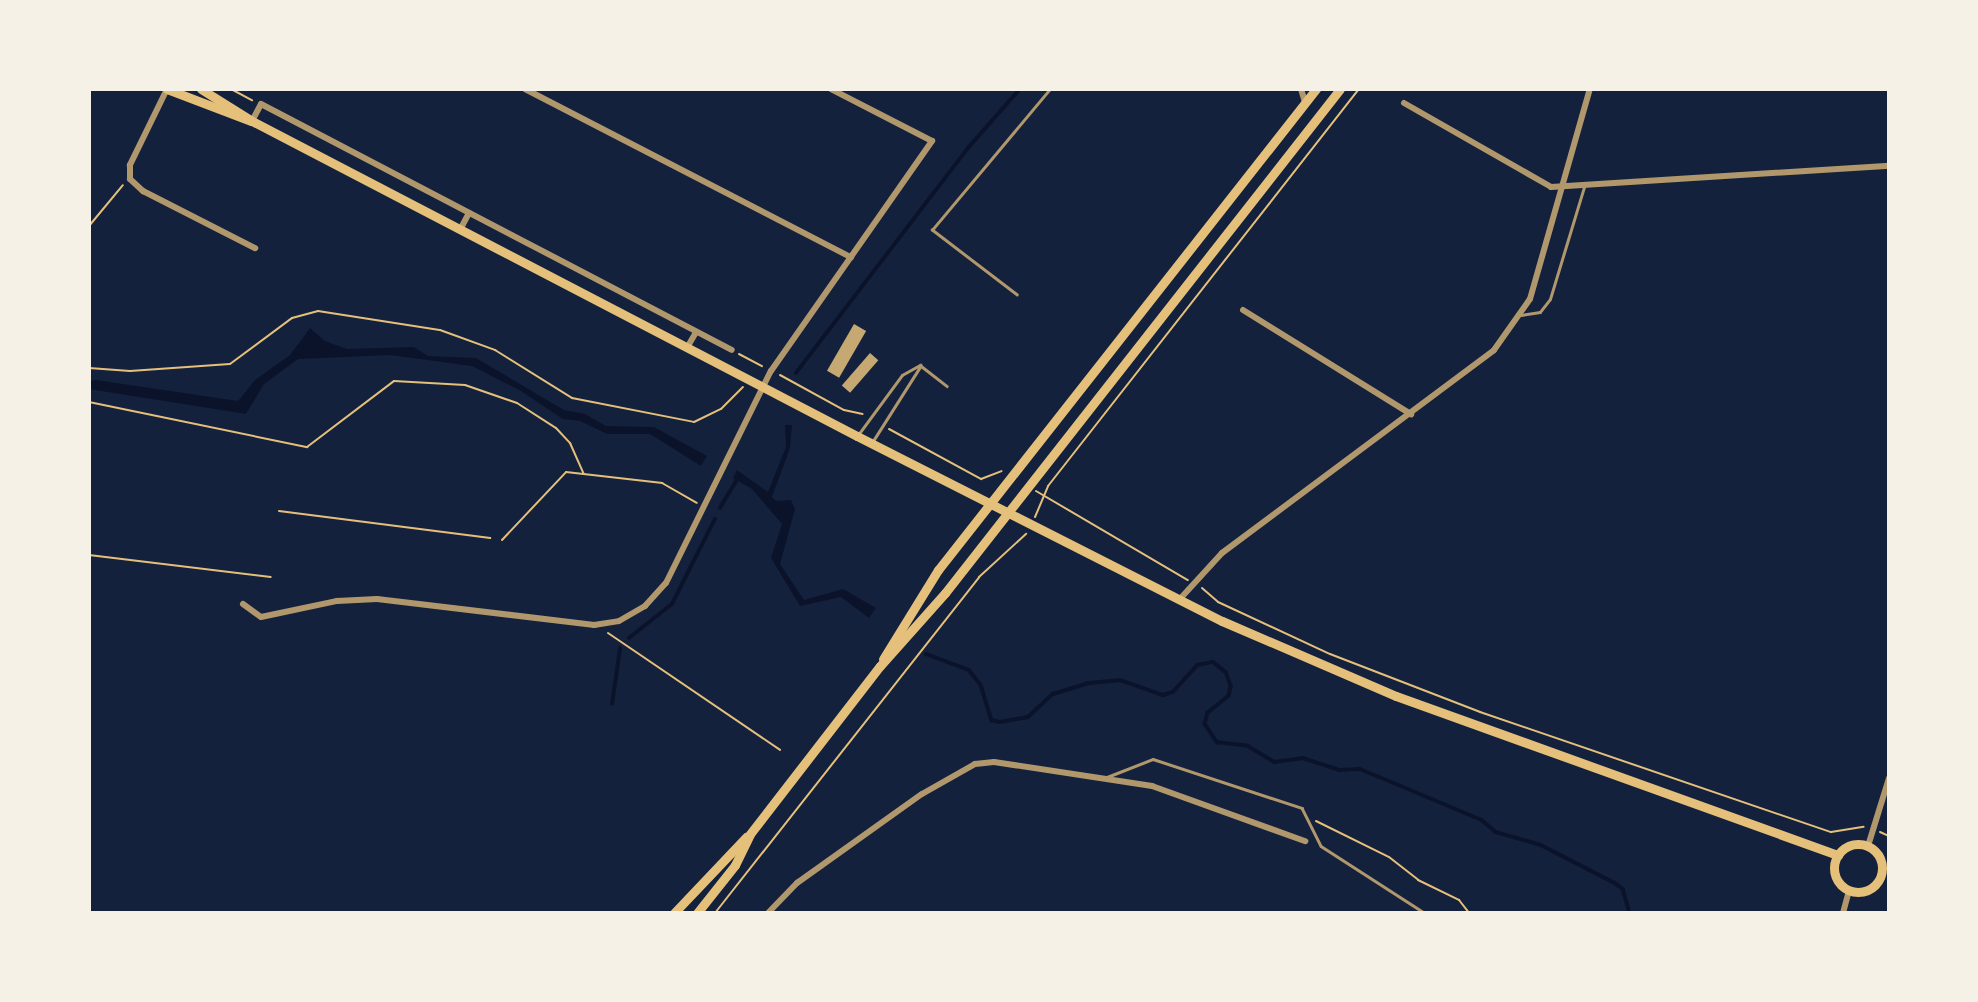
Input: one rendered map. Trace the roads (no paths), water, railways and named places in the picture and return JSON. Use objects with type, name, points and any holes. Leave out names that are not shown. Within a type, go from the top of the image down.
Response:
[{"type":"main road","points":[[167,89],[232,117],[252,121]]},
{"type":"main road","points":[[201,89],[252,121],[688,346],[871,444],[1179,600],[1396,696],[1838,855]]},
{"type":"main road","points":[[880,666],[907,615],[989,504],[1316,89]]},
{"type":"main road","points":[[674,913],[750,834],[880,666],[912,634],[1340,89]]},
{"type":"main road","points":[[697,913],[735,865],[750,834]]},
{"type":"main road","points":[[1852,845],[1868,846],[1882,862],[1885,878],[1867,891],[1849,891],[1834,873],[1838,855],[1852,845]]},
{"type":"street","points":[[167,89],[131,164],[131,179],[143,191],[256,248]]},
{"type":"street","points":[[525,89],[851,257]]},
{"type":"street","points":[[243,604],[261,617],[358,599],[583,624],[619,621],[645,606],[666,583],[764,387],[932,141],[831,89]]},
{"type":"street","points":[[1301,89],[1305,102]]},
{"type":"street","points":[[1179,600],[1222,553],[1494,350],[1530,299],[1590,89]]},
{"type":"street","points":[[1404,103],[1551,187],[1889,166]]},
{"type":"street","points":[[252,121],[261,104],[732,351]]},
{"type":"street","points":[[461,228],[469,213]]},
{"type":"street","points":[[1243,310],[1411,414]]},
{"type":"street","points":[[688,346],[696,332]]},
{"type":"street","points":[[768,913],[797,883],[922,794],[975,764],[994,762],[1178,794],[1305,841]]},
{"type":"street","points":[[1868,846],[1889,778]]},
{"type":"street","points":[[1843,913],[1849,891]]},
{"type":"lane","points":[[1017,295],[932,230],[1049,89]]},
{"type":"lane","points":[[1521,315],[1540,312],[1550,299],[1584,187]]},
{"type":"lane","points":[[920,366],[947,386]]},
{"type":"lane","points":[[857,436],[902,375],[920,366]]},
{"type":"lane","points":[[871,444],[920,366]]},
{"type":"lane","points":[[1104,779],[1153,759],[1302,808],[1310,818],[1321,846],[1425,913]]},
{"type":"water","points":[[310,328],[325,341],[347,349],[414,347],[428,356],[476,358],[564,410],[585,414],[606,426],[654,427],[707,456],[701,466],[650,434],[607,434],[580,421],[563,419],[521,391],[472,366],[390,355],[298,359],[264,384],[246,414],[89,389],[89,381],[96,380],[238,401],[255,380],[290,355]]},
{"type":"water","points":[[785,425],[792,425],[790,448],[772,497],[776,501],[791,500],[795,509],[780,564],[804,600],[843,589],[876,608],[869,618],[841,597],[800,606],[771,558],[782,524],[752,489],[733,478],[737,470],[768,492],[786,447]]},
{"type":"waterway","points":[[796,373],[969,147],[1020,89]]},
{"type":"waterway","points":[[720,508],[738,478]]},
{"type":"waterway","points":[[629,638],[672,604],[715,519]]},
{"type":"waterway","points":[[612,704],[620,649]]},
{"type":"waterway","points":[[926,654],[969,670],[981,685],[992,720],[1000,722],[1028,717],[1053,694],[1088,683],[1120,680],[1163,695],[1173,692],[1197,665],[1213,662],[1226,672],[1231,686],[1229,696],[1208,713],[1205,724],[1217,742],[1248,746],[1275,762],[1303,758],[1339,770],[1360,769],[1482,820],[1496,832],[1541,845],[1615,883],[1623,889],[1630,913]]}]
